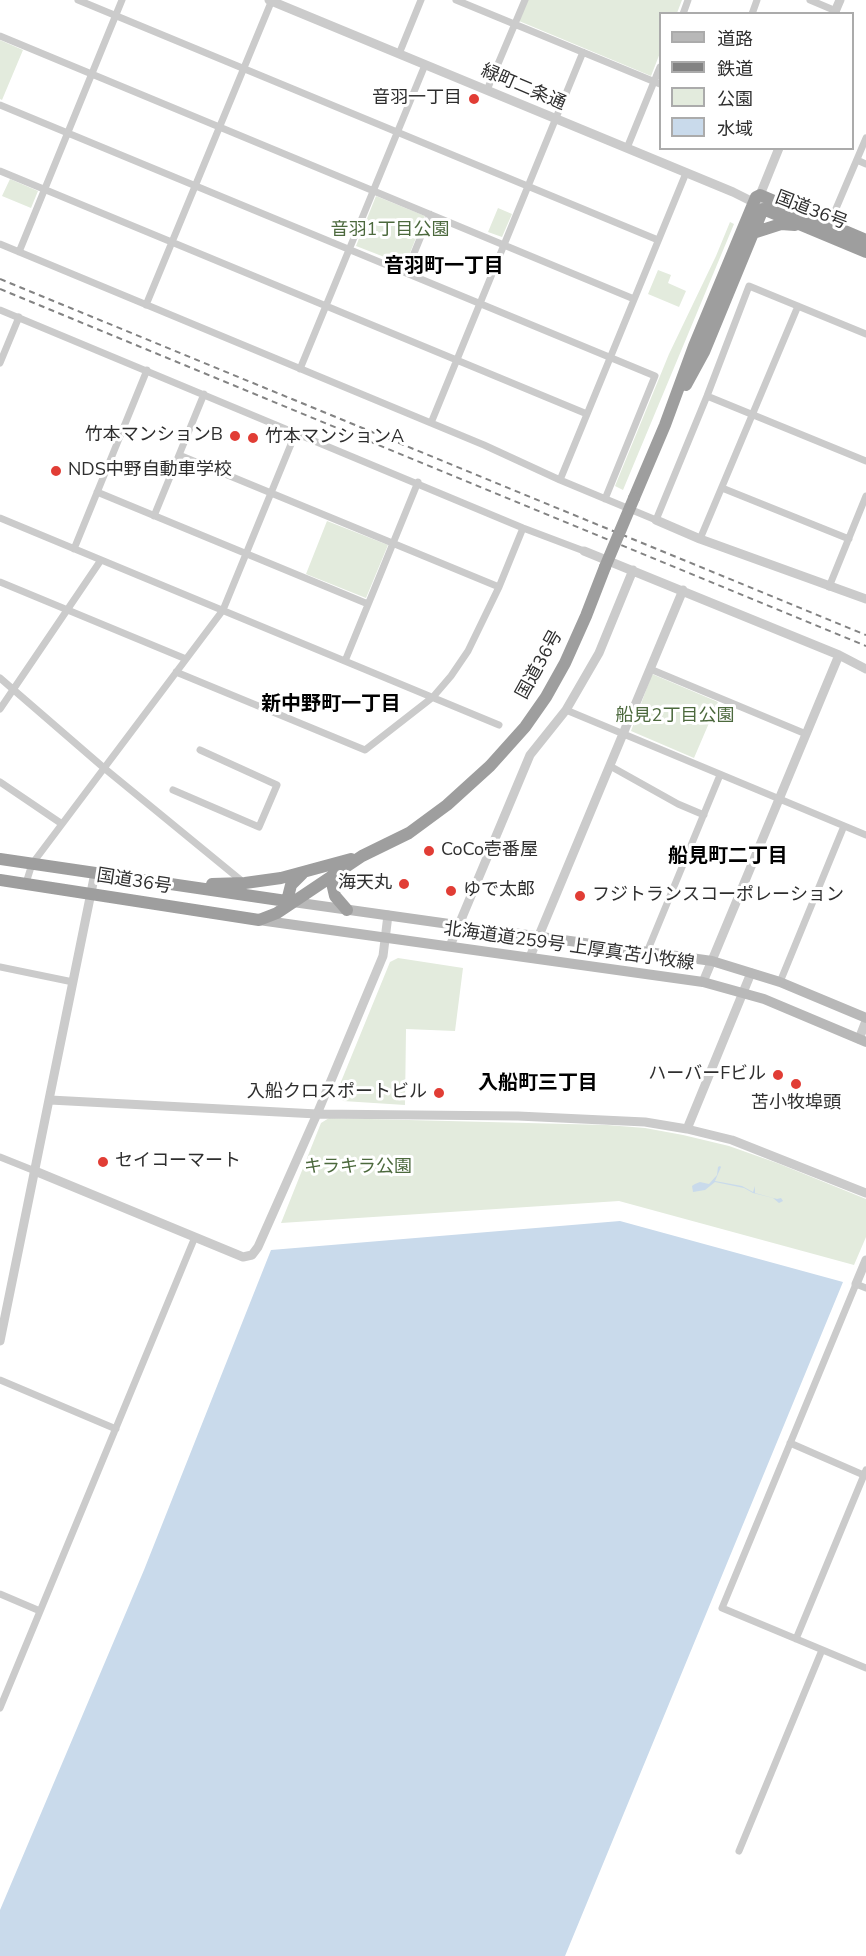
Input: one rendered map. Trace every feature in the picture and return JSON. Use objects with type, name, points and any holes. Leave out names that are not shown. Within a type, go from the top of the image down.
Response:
[{"type":"highway","name":"国道36号","points":[[759,202],[866,240]]},
{"type":"highway","name":"国道36号","points":[[759,202],[802,225],[866,252]]},
{"type":"highway","name":"国道36号","points":[[665,425],[704,352],[753,233],[759,202]]},
{"type":"highway","name":"国道36号","points":[[0,880],[259,920],[277,913],[335,873],[409,832],[447,805],[490,766],[525,727],[546,697],[565,663],[665,425],[694,346],[759,202]]},
{"type":"highway","points":[[753,233],[781,224],[802,225]]},
{"type":"highway","name":"国道36号","points":[[181,885],[245,883],[281,878],[362,856]]},
{"type":"highway","name":"国道36号","points":[[0,859],[290,903]]},
{"type":"highway","points":[[290,903],[291,885],[298,876],[309,870]]},
{"type":"highway","points":[[335,873],[332,883],[335,896],[347,910]]},
{"type":"main road","name":"北海道道259号 上厚真苫小牧線","points":[[290,903],[712,961],[780,982],[866,1020]]},
{"type":"main road","points":[[290,903],[301,925]]},
{"type":"main road","name":"北海道道259号 上厚真苫小牧線","points":[[259,920],[703,982],[764,999],[862,1040]]},
{"type":"street","points":[[78,0],[658,240]]},
{"type":"street","points":[[18,252],[122,0]]},
{"type":"street","points":[[146,305],[271,0]]},
{"type":"street","name":"緑町二条通","points":[[271,0],[759,202]]},
{"type":"street","points":[[399,54],[422,0]]},
{"type":"street","points":[[456,0],[657,83],[627,148]]},
{"type":"street","points":[[487,90],[525,0]]},
{"type":"street","points":[[810,0],[835,12],[840,0]]},
{"type":"street","points":[[0,36],[634,299]]},
{"type":"street","points":[[431,423],[583,52]]},
{"type":"street","points":[[300,369],[425,65]]},
{"type":"street","points":[[0,105],[655,376],[605,499]]},
{"type":"street","points":[[829,225],[866,138]]},
{"type":"street","points":[[759,202],[778,150]]},
{"type":"street","points":[[857,160],[866,164]]},
{"type":"street","points":[[0,171],[587,414]]},
{"type":"street","points":[[560,480],[686,173]]},
{"type":"street","points":[[406,273],[430,214]]},
{"type":"street","points":[[0,244],[484,445],[700,539],[866,599]]},
{"type":"street","points":[[656,520],[749,286],[866,334]]},
{"type":"street","points":[[700,539],[798,306]]},
{"type":"street","points":[[0,310],[523,528],[683,590],[839,655],[866,669]]},
{"type":"street","points":[[0,363],[19,317]]},
{"type":"street","points":[[74,549],[147,370]]},
{"type":"street","points":[[154,516],[204,394]]},
{"type":"street","points":[[707,396],[866,461]]},
{"type":"street","points":[[26,883],[32,864],[223,610],[296,432]]},
{"type":"street","points":[[179,455],[499,587]]},
{"type":"street","points":[[345,661],[418,483]]},
{"type":"street","points":[[722,488],[849,539]]},
{"type":"street","points":[[97,492],[368,604]]},
{"type":"street","points":[[829,587],[866,496]]},
{"type":"street","points":[[0,519],[499,725]]},
{"type":"street","points":[[176,672],[365,750],[433,697],[451,676],[468,651],[499,587],[523,528]]},
{"type":"street","points":[[0,709],[100,560]]},
{"type":"street","points":[[450,946],[530,755],[566,710],[599,652],[633,570]]},
{"type":"street","points":[[0,582],[186,659]]},
{"type":"street","points":[[530,957],[683,590]]},
{"type":"street","points":[[703,982],[839,655]]},
{"type":"street","points":[[650,669],[806,734]]},
{"type":"street","points":[[0,678],[104,768],[245,883]]},
{"type":"street","points":[[566,710],[866,835]]},
{"type":"street","points":[[173,790],[260,827],[278,785],[200,750]]},
{"type":"street","points":[[610,766],[678,804],[704,815]]},
{"type":"street","points":[[647,952],[720,774]]},
{"type":"street","points":[[0,782],[62,824]]},
{"type":"street","points":[[780,982],[844,826]]},
{"type":"street","points":[[0,1341],[36,1171],[94,873]]},
{"type":"street","points":[[0,1157],[243,1257],[252,1255],[262,1239],[317,1114],[383,956],[388,915]]},
{"type":"street","points":[[0,967],[73,982]]},
{"type":"street","points":[[687,1129],[752,973]]},
{"type":"street","points":[[862,1040],[866,1020]]},
{"type":"street","points":[[50,1100],[317,1114],[541,1117],[645,1122],[732,1140],[866,1193]]},
{"type":"street","points":[[0,1708],[195,1237]]},
{"type":"street","points":[[866,1260],[722,1608],[866,1668]]},
{"type":"street","points":[[856,1284],[866,1288]]},
{"type":"street","points":[[0,1380],[116,1429]]},
{"type":"street","points":[[790,1443],[865,1474],[796,1639]]},
{"type":"street","points":[[0,1594],[40,1611]]},
{"type":"street","points":[[739,1851],[822,1650]]},
{"type":"green space","points":[[528,0],[682,0],[677,12],[659,12],[659,56],[651,76],[519,21]]},
{"type":"green space","points":[[0,40],[23,50],[2,100],[0,99]]},
{"type":"green space","points":[[10,179],[38,191],[31,208],[2,196]]},
{"type":"green space","name":"音羽1丁目公園","points":[[376,196],[425,216],[405,265],[356,246]]},
{"type":"green space","points":[[498,208],[512,214],[502,237],[488,232]]},
{"type":"green space","points":[[730,222],[734,224],[623,490],[615,486],[669,354]]},
{"type":"green space","points":[[658,270],[671,275],[668,283],[686,291],[679,307],[648,294]]},
{"type":"green space","points":[[327,521],[388,545],[366,598],[306,574]]},
{"type":"green space","name":"船見2丁目公園","points":[[652,674],[718,702],[694,758],[631,731]]},
{"type":"green space","points":[[398,958],[463,968],[455,1031],[406,1029],[405,1105],[343,1101],[337,1095],[338,1089],[390,962]]},
{"type":"green space","name":"キラキラ公園","points":[[329,1118],[607,1125],[645,1128],[683,1135],[729,1146],[866,1199],[866,1237],[854,1265],[619,1201],[281,1223],[321,1123]]},
{"type":"water","points":[[721,1167],[715,1181],[742,1186],[753,1192],[755,1186],[755,1193],[781,1198],[783,1201],[779,1203],[773,1198],[753,1193],[744,1188],[715,1182],[705,1190],[693,1192],[692,1186],[695,1184],[700,1182],[709,1184],[717,1175]]},
{"type":"water","points":[[620,1221],[843,1282],[565,1956],[0,1956],[0,1910],[144,1570],[271,1250]]},
{"type":"railway","points":[[0,279],[866,635]]},
{"type":"railway","points":[[0,289],[866,646]]},
{"type":"place","name":"音羽一丁目","points":[[474,99]]},
{"type":"place","name":"竹本マンションB","points":[[235,436]]},
{"type":"place","name":"竹本マンションA","points":[[253,438]]},
{"type":"place","name":"NDS中野自動車学校","points":[[56,471]]},
{"type":"place","name":"CoCo壱番屋","points":[[429,851]]},
{"type":"place","name":"海天丸","points":[[404,884]]},
{"type":"place","name":"ゆで太郎","points":[[451,891]]},
{"type":"place","name":"フジトランスコーポレーション","points":[[580,896]]},
{"type":"place","name":"ハーバーFビル","points":[[778,1075]]},
{"type":"place","name":"苫小牧埠頭","points":[[796,1084]]},
{"type":"place","name":"入船クロスポートビル","points":[[439,1093]]},
{"type":"place","name":"セイコーマート","points":[[103,1162]]},
{"type":"district","name":"音羽町一丁目","points":[[444,267]]},
{"type":"district","name":"新中野町一丁目","points":[[331,705]]},
{"type":"district","name":"船見町二丁目","points":[[728,857]]},
{"type":"district","name":"入船町三丁目","points":[[538,1084]]}]
